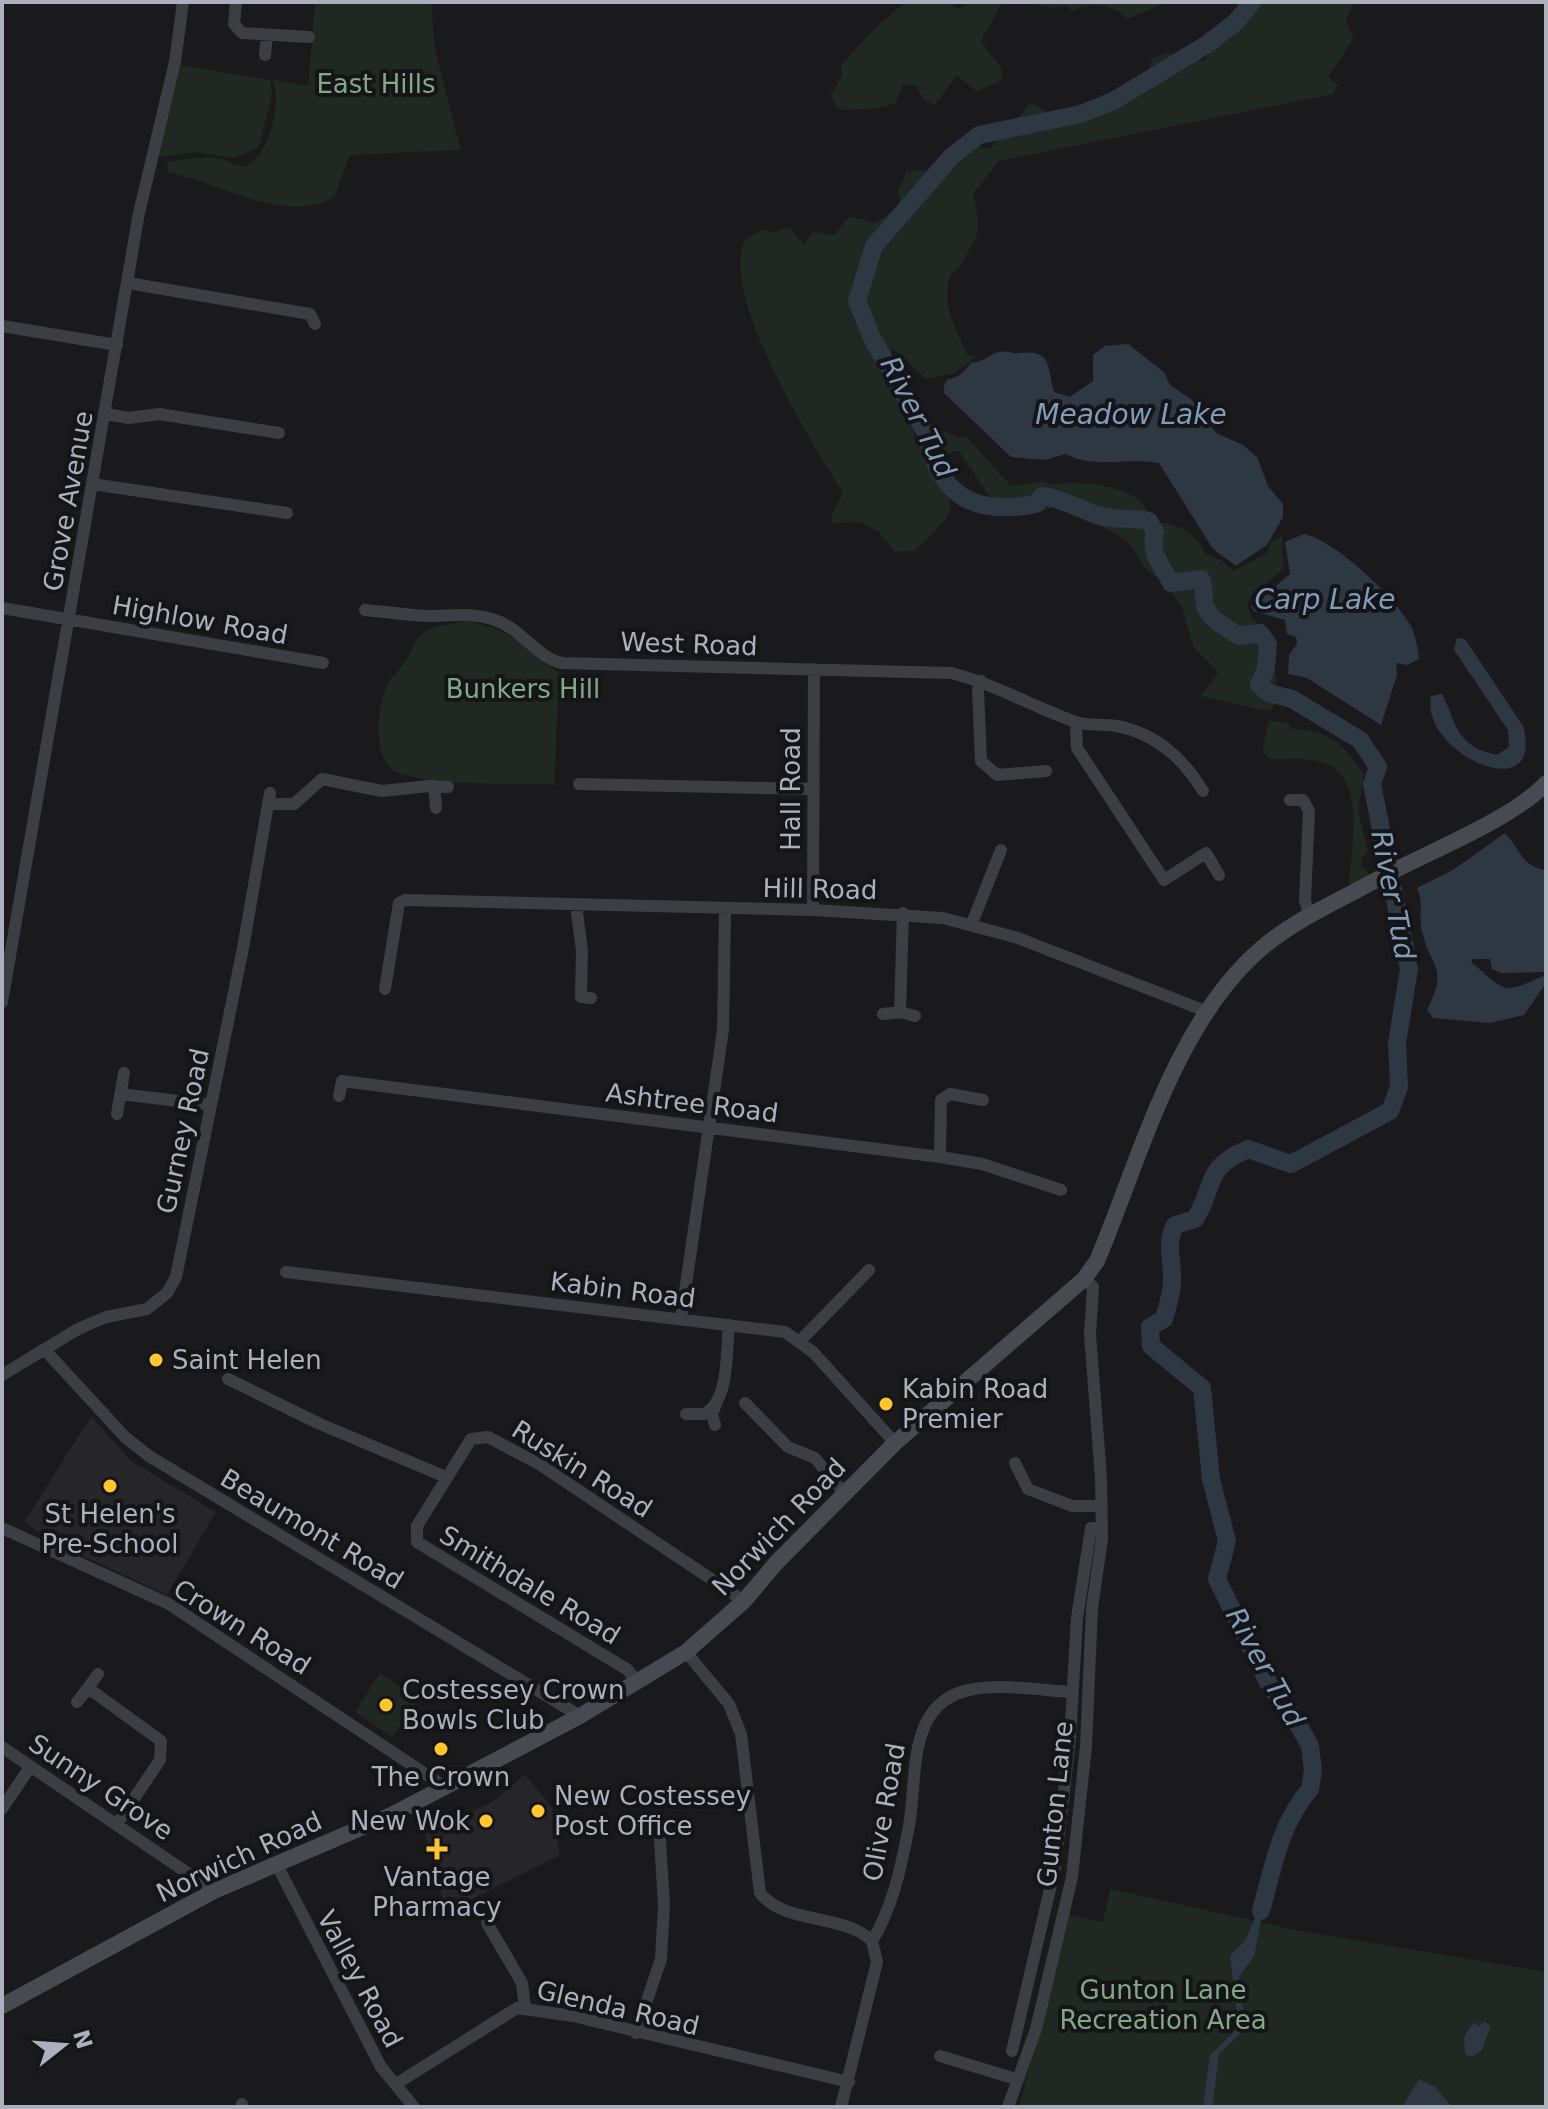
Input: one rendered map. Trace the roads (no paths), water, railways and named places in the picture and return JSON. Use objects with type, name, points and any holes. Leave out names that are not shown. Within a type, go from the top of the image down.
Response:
[{"type":"street","points":[[236,2],[237,30],[267,36],[309,37]]},
{"type":"street","name":"Grove Avenue","points":[[2,1002],[149,165],[175,62],[182,5]]},
{"type":"street","points":[[265,55],[267,36]]},
{"type":"street","points":[[128,283],[310,314],[315,324]]},
{"type":"street","points":[[2,326],[117,345]]},
{"type":"street","points":[[106,414],[129,418],[159,414],[279,433]]},
{"type":"street","points":[[92,484],[270,519],[287,513]]},
{"type":"street","name":"Highlow Road","points":[[2,608],[323,663]]},
{"type":"street","name":"West Road","points":[[365,610],[428,616],[475,615],[496,620],[518,630],[553,661],[562,663],[922,671],[981,681],[1076,723],[1115,726],[1140,733],[1200,772],[1203,791]]},
{"type":"street","name":"Hall Road","points":[[813,910],[814,669]]},
{"type":"street","points":[[981,681],[973,747],[981,761],[997,775],[1046,771]]},
{"type":"street","points":[[1076,723],[1077,748],[1168,886],[1211,850],[1219,875]]},
{"type":"street","name":"Gurney Road","points":[[2,1375],[106,1317],[147,1309],[167,1293],[176,1277],[269,798],[294,804],[322,779],[382,791],[434,786]]},
{"type":"street","name":"Norwich Road","points":[[2,2006],[214,1891],[445,1787],[580,1716],[686,1652],[744,1601],[895,1443],[1084,1279],[1097,1261],[1180,1059],[1232,978],[1263,947],[1310,917],[1513,809],[1546,783]]},
{"type":"street","points":[[579,784],[814,789]]},
{"type":"street","points":[[436,808],[434,786],[448,787]]},
{"type":"street","points":[[1290,800],[1303,800],[1309,811],[1305,901],[1310,917]]},
{"type":"street","points":[[972,923],[1001,850]]},
{"type":"street","name":"Hill Road","points":[[382,983],[399,903],[414,894],[576,905],[903,913],[972,923],[1208,1012]]},
{"type":"street","points":[[576,905],[582,951],[581,997],[591,998]]},
{"type":"street","points":[[681,1319],[723,1030],[725,910]]},
{"type":"street","points":[[900,1012],[903,913]]},
{"type":"street","points":[[883,1014],[900,1012],[915,1016]]},
{"type":"street","points":[[117,1114],[124,1073]]},
{"type":"street","name":"Ashtree Road","points":[[339,1096],[342,1081],[940,1157],[1050,1180],[1061,1190]]},
{"type":"street","points":[[120,1094],[211,1105]]},
{"type":"street","points":[[940,1157],[941,1100],[950,1094],[983,1100]]},
{"type":"street","name":"Kabin Road","points":[[286,1272],[301,1267],[785,1332],[800,1341],[895,1443]]},
{"type":"street","points":[[800,1341],[869,1270]]},
{"type":"street","name":"Gunton Lane","points":[[1008,2107],[1032,2043],[1072,1877],[1086,1746],[1092,1608],[1102,1506],[1090,1334],[1093,1287],[1084,1279]]},
{"type":"street","points":[[715,1425],[712,1414],[723,1380],[729,1325]]},
{"type":"street","name":"Beaumont Road","points":[[45,1350],[125,1437],[149,1456],[580,1716]]},
{"type":"street","points":[[228,1379],[320,1424],[446,1477]]},
{"type":"street","points":[[745,1403],[788,1447],[815,1458],[844,1493]]},
{"type":"street","points":[[686,1414],[704,1414],[716,1404]]},
{"type":"street","name":"Ruskin Road","points":[[446,1477],[465,1444],[477,1437],[488,1437],[539,1464],[744,1601]]},
{"type":"street","points":[[1015,1463],[1028,1489],[1072,1506],[1102,1506]]},
{"type":"street","name":"Smithdale Road","points":[[446,1477],[417,1526],[417,1542],[628,1670],[638,1683]]},
{"type":"street","name":"Gunton Lane","points":[[1012,2051],[1055,1868],[1087,1544],[1091,1528],[1102,1527]]},
{"type":"street","name":"Crown Road","points":[[2,1528],[169,1604],[445,1787]]},
{"type":"street","points":[[686,1652],[729,1704],[741,1734],[760,1893],[772,1905],[856,1929],[872,1941]]},
{"type":"street","points":[[77,1702],[98,1674]]},
{"type":"street","points":[[88,1688],[161,1741],[163,1750],[117,1824]]},
{"type":"street","name":"Olive Road","points":[[841,2107],[877,1962],[872,1941],[886,1917],[909,1830],[915,1749],[925,1724],[937,1708],[972,1689],[1071,1692]]},
{"type":"street","name":"Sunny Grove","points":[[2,1747],[214,1891]]},
{"type":"street","points":[[2,1809],[30,1767]]},
{"type":"street","points":[[636,2033],[661,1959],[664,1930],[660,1840]]},
{"type":"street","points":[[646,1857],[662,1855]]},
{"type":"street","name":"Valley Road","points":[[277,1865],[381,2067],[414,2107]]},
{"type":"street","points":[[487,1932],[522,1983],[525,2008]]},
{"type":"street","name":"Glenda Road","points":[[396,2084],[508,2010],[525,2008],[849,2082]]},
{"type":"street","points":[[940,2056],[1016,2079]]},
{"type":"street","points":[[960,2078],[964,2063]]},
{"type":"water","name":"Meadow Lake","points":[[1128,344],[1164,372],[1170,385],[1191,399],[1216,433],[1243,445],[1257,457],[1268,486],[1283,504],[1283,517],[1267,545],[1236,566],[1213,549],[1159,463],[1087,461],[1066,454],[1045,460],[1011,457],[944,393],[947,381],[965,371],[971,363],[1005,351],[1030,352],[1043,357],[1049,367],[1054,392],[1070,397],[1093,381],[1093,355],[1105,346]]},
{"type":"water","name":"Carp Lake","points":[[1304,534],[1332,547],[1364,572],[1393,602],[1412,628],[1419,659],[1407,665],[1396,663],[1397,675],[1381,725],[1307,678],[1288,674],[1289,655],[1297,644],[1296,637],[1287,634],[1285,620],[1254,611],[1251,607],[1290,574],[1285,542]]},
{"type":"water","points":[[1457,638],[1465,639],[1523,726],[1525,751],[1517,765],[1501,769],[1481,764],[1461,753],[1444,737],[1432,717],[1431,696],[1442,694],[1460,733],[1473,746],[1497,755],[1509,747],[1508,730],[1454,650]]},
{"type":"water","points":[[1505,833],[1526,861],[1546,870],[1546,972],[1501,973],[1492,969],[1490,959],[1473,959],[1471,962],[1506,988],[1546,975],[1546,983],[1524,1015],[1490,1023],[1433,1018],[1427,1010],[1437,976],[1422,932],[1417,888],[1453,870]]},
{"type":"water","points":[[1267,1889],[1254,1956],[1239,1977],[1245,2029],[1219,2054],[1213,2103],[1211,2107],[1203,2107],[1210,2055],[1239,2027],[1230,1956],[1246,1939]]},
{"type":"water","points":[[1474,2022],[1478,2026],[1485,2022],[1491,2026],[1482,2050],[1471,2057],[1465,2054],[1464,2036]]},
{"type":"water","points":[[1419,2079],[1435,2087],[1452,2107],[1402,2107]]},
{"type":"waterway","name":"River Tud","points":[[1252,2],[1236,22],[1206,45],[1115,100],[1081,114],[979,135],[952,156],[874,246],[857,301],[872,338],[926,433],[932,455],[950,487],[978,504],[995,507],[1036,504],[1042,496],[1103,517],[1149,521],[1155,532],[1157,559],[1171,583],[1201,579],[1205,605],[1211,616],[1239,636],[1260,633],[1268,644],[1266,668],[1259,685],[1269,693],[1292,699],[1360,740],[1378,767],[1372,784],[1409,969],[1397,1043],[1399,1087],[1390,1111],[1291,1164],[1248,1149],[1223,1163],[1212,1178],[1195,1219],[1175,1225],[1170,1239],[1172,1281],[1169,1300],[1164,1319],[1150,1327],[1151,1346],[1202,1388],[1211,1479],[1227,1541],[1217,1579],[1270,1686],[1294,1717],[1310,1746],[1313,1770],[1310,1789],[1284,1831],[1261,1911]]},
{"type":"place","name":"Saint Helen","points":[[156,1360]]},
{"type":"place","name":"Kabin Road Premier","points":[[886,1404]]},
{"type":"place","name":"St Helen's Pre-School","points":[[110,1486]]},
{"type":"place","name":"Costessey Crown Bowls Club","points":[[386,1705]]},
{"type":"place","name":"The Crown","points":[[441,1749]]},
{"type":"place","name":"New Costessey Post Office","points":[[538,1811]]},
{"type":"place","name":"New Wok","points":[[486,1821]]},
{"type":"place","name":"Vantage Pharmacy","points":[[437,1849]]},
{"type":"park label","name":"East Hills","points":[[376,84]]},
{"type":"park label","name":"Bunkers Hill","points":[[523,689]]},
{"type":"park label","name":"Gunton Lane Recreation Area","points":[[1163,2005]]}]
